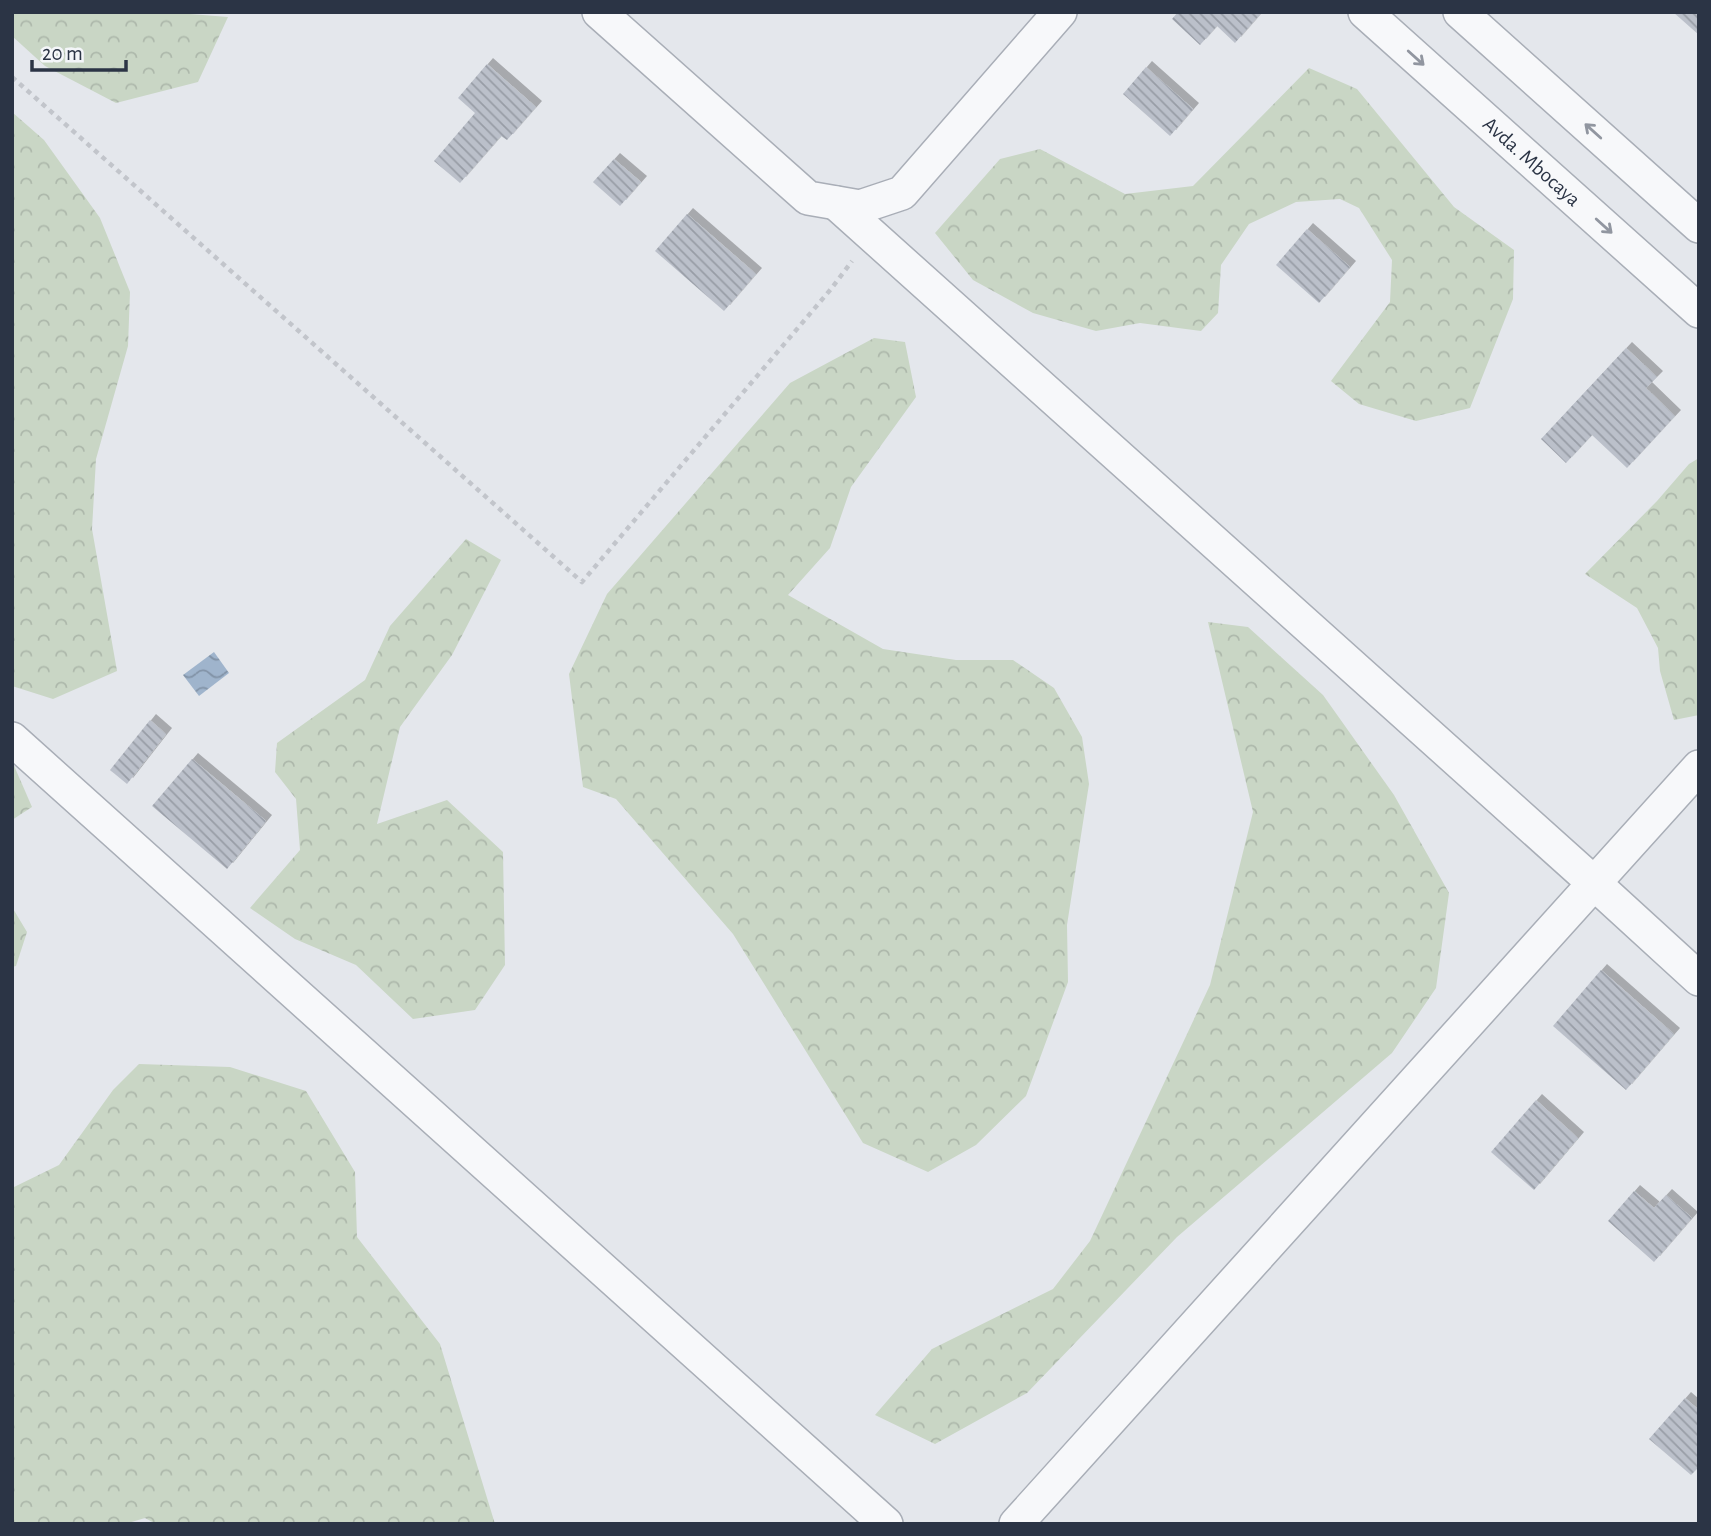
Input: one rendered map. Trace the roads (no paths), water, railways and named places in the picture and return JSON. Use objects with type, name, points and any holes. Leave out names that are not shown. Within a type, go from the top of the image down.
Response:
[{"type":"street","points":[[599,12],[808,198],[860,207],[902,193],[1060,12]]},
{"type":"street","name":"Avda. Mbocaya","points":[[1365,12],[1699,311]]},
{"type":"street","points":[[1460,12],[1699,226]]},
{"type":"street","points":[[836,204],[1699,979]]},
{"type":"street","points":[[12,739],[886,1524]]},
{"type":"street","points":[[1016,1524],[1699,767]]},
{"type":"water","points":[[214,652],[229,673],[199,696],[183,675]]}]
